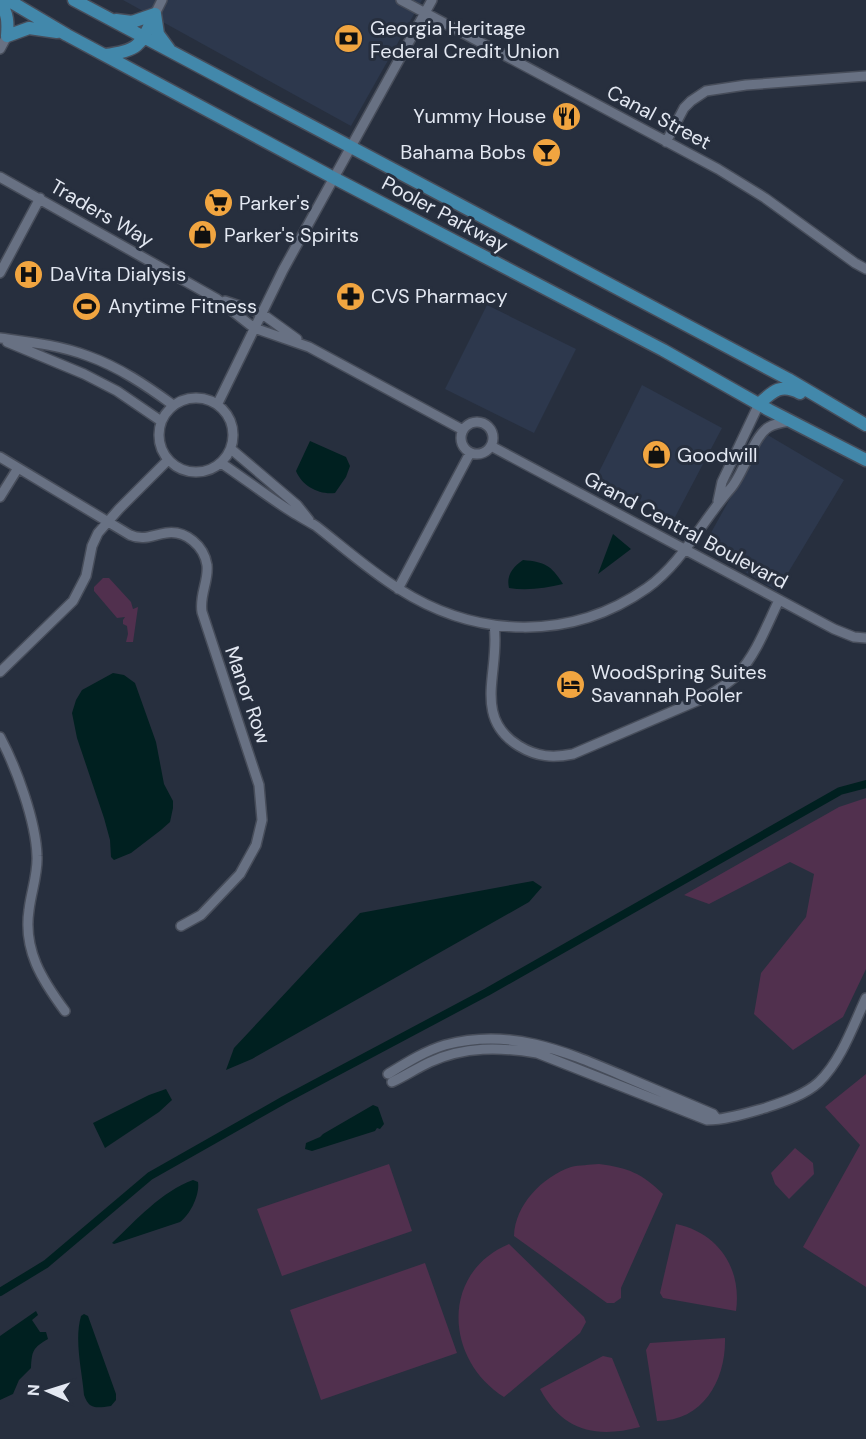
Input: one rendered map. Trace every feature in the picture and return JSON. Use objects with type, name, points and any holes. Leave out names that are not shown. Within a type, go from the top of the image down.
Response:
[{"type":"main road","name":"Pooler Parkway","points":[[8,0],[67,35],[866,460]]},
{"type":"main road","name":"Pooler Parkway","points":[[74,0],[788,379],[866,425]]},
{"type":"main road","points":[[0,3],[8,20],[7,36],[29,28],[46,29],[67,35]]},
{"type":"main road","points":[[106,18],[132,22],[155,14]]},
{"type":"main road","points":[[105,55],[132,50],[144,38],[155,14]]},
{"type":"main road","points":[[155,14],[158,34],[174,54]]},
{"type":"main road","points":[[759,404],[771,393],[783,388],[791,388],[866,431]]},
{"type":"street","points":[[155,14],[162,0]]},
{"type":"street","name":"Canal Street","points":[[400,0],[718,169],[765,198],[855,264],[866,268]]},
{"type":"street","points":[[218,404],[261,314],[432,0]]},
{"type":"street","points":[[0,49],[7,36]]},
{"type":"street","points":[[666,142],[684,108],[706,91],[736,86],[866,76]]},
{"type":"street","name":"Traders Way","points":[[0,177],[217,299],[254,328]]},
{"type":"street","points":[[0,273],[40,198]]},
{"type":"street","name":"Traders Way","points":[[217,299],[261,314]]},
{"type":"street","points":[[261,314],[309,347],[463,430]]},
{"type":"street","points":[[254,328],[309,347]]},
{"type":"street","points":[[0,338],[57,346],[88,356],[123,371],[173,405]]},
{"type":"street","points":[[0,338],[84,374],[117,391],[161,421]]},
{"type":"street","points":[[195,397],[207,398],[218,404],[227,412],[234,437],[231,449],[221,463],[204,472],[194,472],[176,466],[168,460],[159,441],[161,421],[173,405],[184,399],[195,397]]},
{"type":"street","points":[[717,503],[722,482],[759,404]]},
{"type":"street","points":[[221,463],[312,524],[398,589],[429,606],[459,618],[494,626],[550,626],[584,619],[612,608],[647,588],[687,549],[717,503],[735,483],[760,434],[769,427],[792,421]]},
{"type":"street","points":[[470,423],[484,423],[492,431],[491,446],[479,454],[470,453],[462,445],[463,430],[470,423]]},
{"type":"street","name":"Grand Central Boulevard","points":[[491,446],[834,629],[854,637],[866,638]]},
{"type":"street","points":[[231,449],[297,505],[312,524]]},
{"type":"street","points":[[398,589],[470,453]]},
{"type":"street","name":"Manor Row","points":[[0,457],[139,538],[168,533],[185,536],[196,544],[203,554],[207,571],[201,599],[202,612],[260,790],[261,825],[248,864],[212,905],[197,918],[181,926]]},
{"type":"street","points":[[0,672],[76,597],[88,572],[93,542],[107,521],[168,460]]},
{"type":"street","points":[[0,497],[18,468]]},
{"type":"street","points":[[494,626],[496,637],[491,707],[495,719],[503,735],[529,752],[544,757],[559,757],[583,750],[706,697],[723,687],[746,663],[779,600]]},
{"type":"street","points":[[0,737],[17,775],[36,840],[37,869],[28,921],[29,946],[41,977],[64,1011]]},
{"type":"street","points":[[390,1078],[414,1058],[444,1046],[484,1039],[515,1040],[568,1053],[713,1114],[716,1118],[746,1114],[803,1094],[818,1083],[831,1068],[866,998]]},
{"type":"shaded area","points":[[123,0],[422,0],[351,126]]},
{"type":"shaded area","points":[[487,305],[576,349],[534,433],[445,389]]},
{"type":"shaded area","points":[[642,385],[722,428],[674,519],[596,478]]},
{"type":"shaded area","points":[[766,434],[844,480],[777,591],[703,547]]},
{"type":"shaded area","points":[[310,441],[346,457],[350,466],[346,477],[335,493],[317,491],[302,481],[296,471]]},
{"type":"shaded area","points":[[613,534],[631,549],[598,574]]},
{"type":"shaded area","points":[[523,560],[547,566],[563,584],[536,589],[509,588],[511,572]]},
{"type":"shaded area","points":[[103,578],[109,578],[131,602],[133,609],[138,607],[133,642],[126,642],[128,634],[127,626],[123,624],[125,617],[117,618],[94,591],[94,587]]},
{"type":"shaded area","points":[[113,673],[124,675],[135,683],[156,742],[164,784],[173,801],[170,822],[131,853],[114,860],[111,857],[110,840],[104,818],[77,738],[72,713],[82,690]]},
{"type":"shaded area","points":[[866,798],[866,969],[843,1017],[793,1050],[754,1014],[761,973],[806,917],[814,874],[790,862],[709,904],[684,895],[839,807]]},
{"type":"shaded area","points":[[533,881],[542,887],[529,902],[252,1059],[226,1070],[234,1048],[360,913]]},
{"type":"shaded area","points":[[866,1074],[866,1287],[803,1247],[860,1145],[825,1107]]},
{"type":"shaded area","points":[[166,1089],[172,1100],[159,1112],[105,1148],[93,1123]]},
{"type":"shaded area","points":[[373,1105],[378,1107],[384,1124],[380,1129],[377,1128],[375,1131],[312,1151],[305,1149],[306,1143]]},
{"type":"shaded area","points":[[795,1148],[813,1163],[814,1174],[789,1199],[775,1184],[771,1173]]},
{"type":"shaded area","points":[[389,1164],[412,1231],[282,1276],[257,1209]]},
{"type":"shaded area","points":[[599,1164],[619,1167],[634,1173],[663,1194],[621,1288],[621,1298],[614,1303],[607,1303],[514,1236],[519,1214],[540,1185],[571,1167]]},
{"type":"shaded area","points":[[193,1180],[198,1182],[196,1199],[180,1222],[112,1243],[170,1191]]},
{"type":"shaded area","points":[[676,1224],[704,1235],[724,1255],[735,1281],[736,1311],[663,1298],[660,1293]]},
{"type":"shaded area","points":[[509,1244],[584,1317],[586,1322],[580,1333],[504,1397],[484,1381],[470,1362],[461,1340],[458,1318],[462,1295],[471,1275],[487,1257]]},
{"type":"shaded area","points":[[425,1263],[457,1353],[321,1400],[290,1310]]},
{"type":"shaded area","points":[[36,1311],[38,1315],[32,1320],[40,1332],[46,1332],[48,1339],[34,1350],[31,1368],[19,1380],[13,1394],[0,1400],[0,1336]]},
{"type":"shaded area","points":[[84,1314],[88,1316],[116,1394],[116,1400],[111,1406],[91,1406],[84,1395],[78,1335],[81,1316]]},
{"type":"shaded area","points":[[725,1338],[721,1368],[709,1395],[688,1414],[657,1421],[646,1350],[650,1343]]},
{"type":"shaded area","points":[[603,1356],[612,1358],[640,1427],[608,1432],[581,1428],[559,1414],[540,1389]]},
{"type":"waterway","points":[[0,1292],[46,1264],[150,1176],[284,1100],[487,992],[840,791],[866,784]]},
{"type":"place","name":"Georgia Heritage Federal Credit Union","points":[[349,39]]},
{"type":"place","name":"Yummy House","points":[[567,116]]},
{"type":"place","name":"Bahama Bobs","points":[[547,152]]},
{"type":"place","name":"Parker's","points":[[218,203]]},
{"type":"place","name":"Parker's Spirits","points":[[203,235]]},
{"type":"place","name":"DaVita Dialysis","points":[[29,274]]},
{"type":"place","name":"CVS Pharmacy","points":[[350,296]]},
{"type":"place","name":"Anytime Fitness","points":[[87,306]]},
{"type":"place","name":"Goodwill","points":[[656,455]]},
{"type":"place","name":"WoodSpring Suites Savannah Pooler","points":[[570,684]]}]
